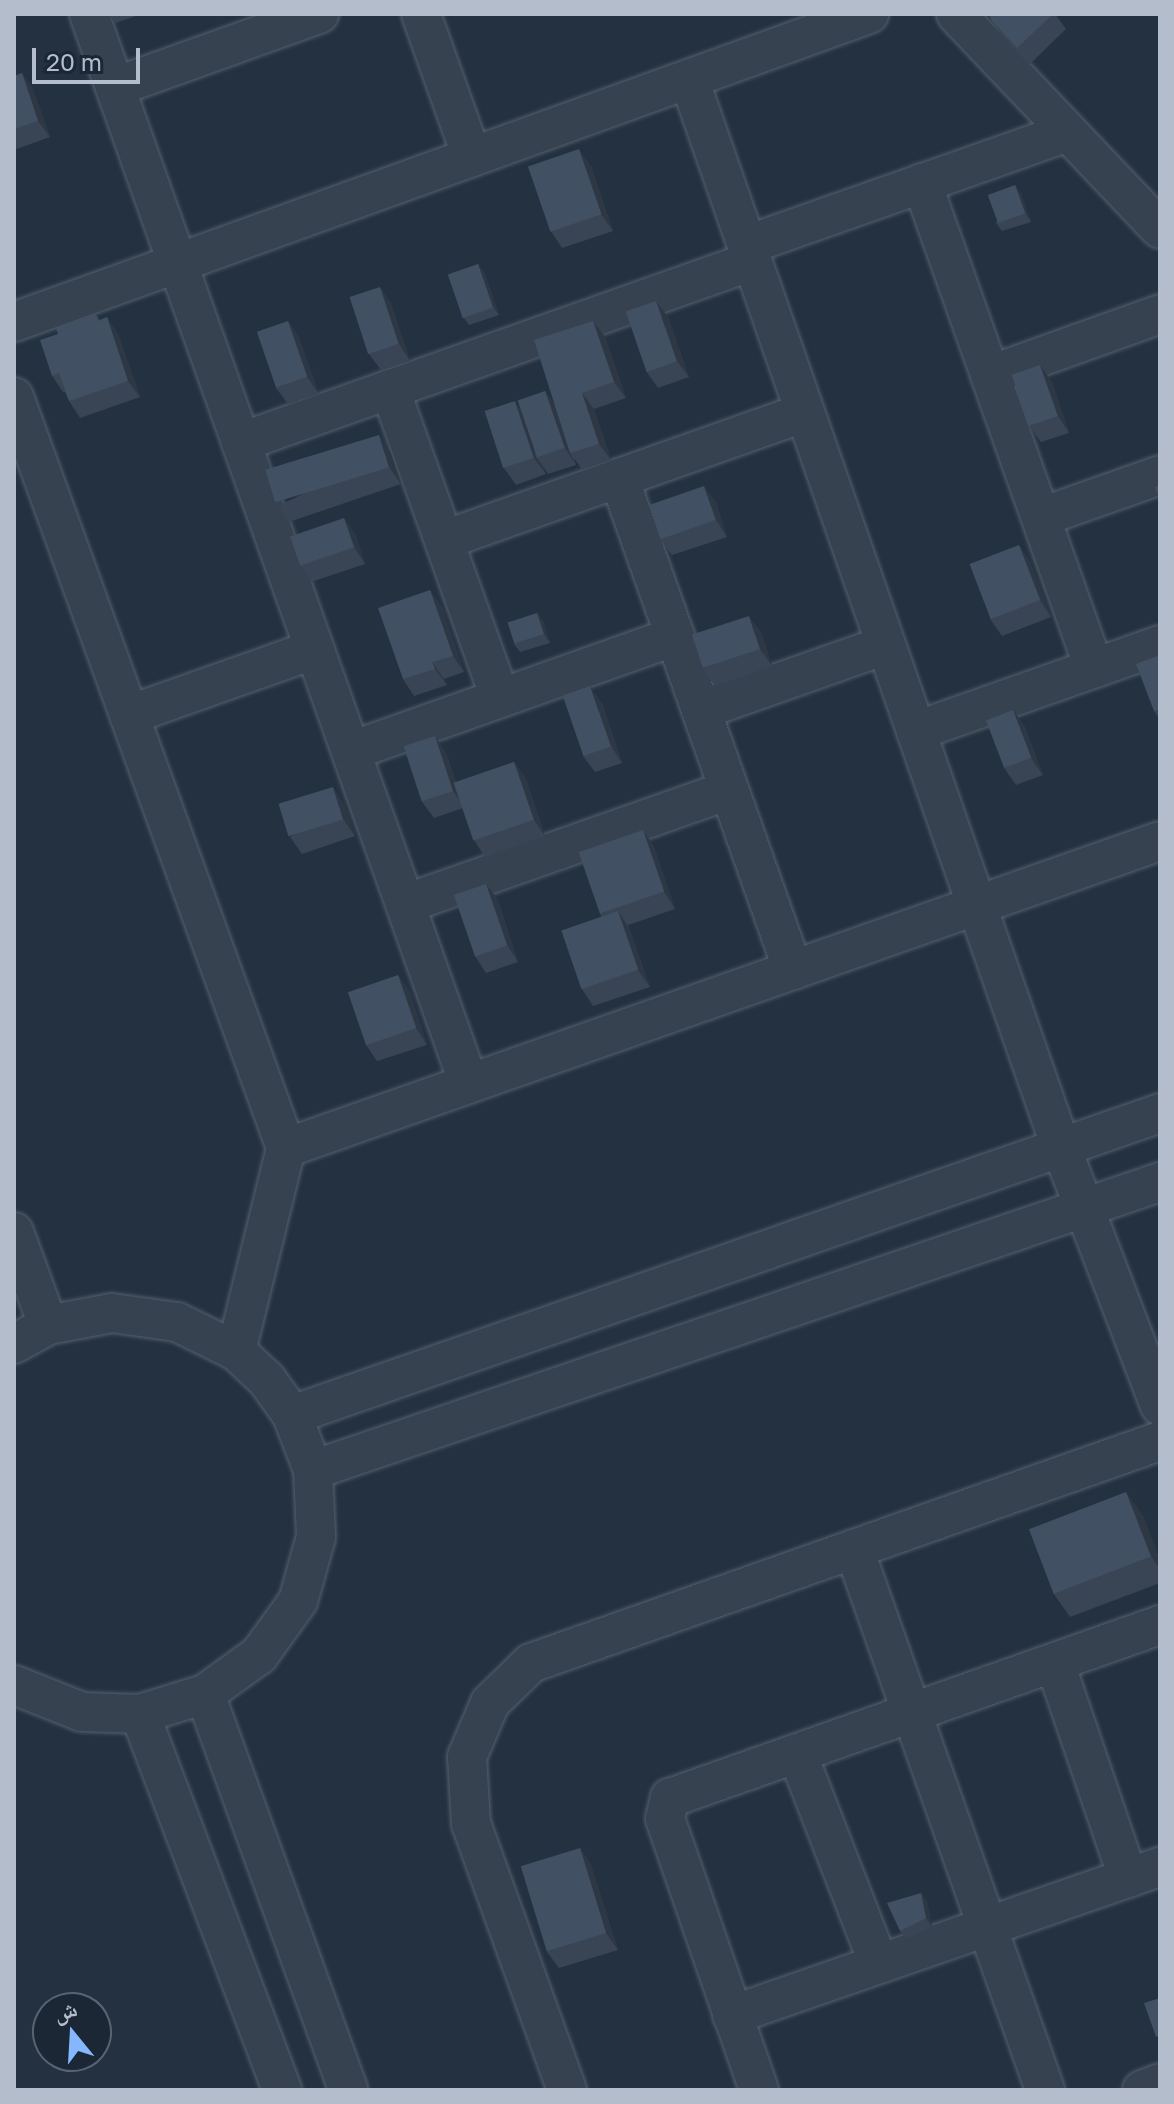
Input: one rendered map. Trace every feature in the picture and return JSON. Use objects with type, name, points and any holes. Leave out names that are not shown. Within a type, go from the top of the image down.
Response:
[{"type":"street","points":[[89,14],[469,1084]]},
{"type":"street","points":[[115,87],[260,24],[319,14]]},
{"type":"street","points":[[421,14],[472,157]]},
{"type":"street","points":[[14,322],[869,14]]},
{"type":"street","points":[[956,14],[1160,229]]},
{"type":"street","points":[[689,79],[1061,1147],[1160,1406]]},
{"type":"street","points":[[241,442],[750,253],[922,183],[1067,132]]},
{"type":"street","points":[[922,183],[1094,668]]},
{"type":"street","points":[[990,375],[1160,314]]},
{"type":"street","points":[[390,389],[500,698]]},
{"type":"street","points":[[14,397],[286,1148],[236,1351]]},
{"type":"street","points":[[444,540],[805,412]]},
{"type":"street","points":[[1041,517],[1160,475]]},
{"type":"street","points":[[619,478],[793,970]]},
{"type":"street","points":[[351,751],[675,636]]},
{"type":"street","points":[[701,710],[886,645]]},
{"type":"street","points":[[916,731],[1160,645]]},
{"type":"street","points":[[129,715],[315,649]]},
{"type":"street","points":[[405,904],[729,790]]},
{"type":"street","points":[[286,1148],[1160,841]]},
{"type":"street","points":[[292,1415],[1160,1113]]},
{"type":"street","points":[[313,1470],[1160,1182]]},
{"type":"street","points":[[14,1232],[48,1325]]},
{"type":"street","points":[[14,1344],[48,1325],[125,1315],[177,1322],[236,1351],[267,1380],[292,1415],[313,1470],[316,1537],[298,1601],[259,1655],[205,1694],[140,1714],[82,1712],[14,1685]]},
{"type":"street","points":[[567,2090],[471,1824],[467,1757],[490,1703],[531,1663],[1160,1441]]},
{"type":"street","points":[[854,1549],[1045,2090]]},
{"type":"street","points":[[759,2090],[664,1808],[679,1794],[1160,1625]]},
{"type":"street","points":[[732,2015],[1144,1873],[1055,1663]]},
{"type":"street","points":[[205,1694],[348,2090]]},
{"type":"street","points":[[140,1714],[282,2090]]},
{"type":"street","points":[[797,1753],[879,1964]]},
{"type":"street","points":[[1142,2090],[1160,2083]]},
{"type":"building","points":[[989,14],[1053,14],[1017,48]]},
{"type":"building","points":[[22,73],[38,121],[14,129],[14,76]]},
{"type":"building","points":[[579,149],[601,214],[550,232],[528,167]]},
{"type":"building","points":[[1015,185],[1025,213],[998,223],[988,195]]},
{"type":"building","points":[[478,264],[493,307],[463,318],[448,274]]},
{"type":"building","points":[[380,287],[399,344],[368,354],[350,297]]},
{"type":"building","points":[[656,301],[677,362],[647,372],[626,311]]},
{"type":"building","points":[[96,314],[98,321],[107,317],[128,381],[69,401],[59,373],[52,376],[40,340],[58,334],[56,328]]},
{"type":"building","points":[[288,321],[307,377],[276,388],[257,332]]},
{"type":"building","points":[[593,321],[614,382],[582,393],[599,444],[570,453],[534,340]]},
{"type":"building","points":[[1040,365],[1058,416],[1029,426],[1012,375]]},
{"type":"building","points":[[545,391],[565,448],[537,457],[518,400]]},
{"type":"building","points":[[515,401],[534,458],[503,468],[485,411]]},
{"type":"building","points":[[379,435],[389,468],[275,502],[265,470]]},
{"type":"building","points":[[704,486],[716,520],[661,539],[649,505]]},
{"type":"building","points":[[344,518],[354,547],[300,566],[290,537]]},
{"type":"building","points":[[1019,545],[1040,600],[991,619],[970,564]]},
{"type":"building","points":[[430,590],[453,656],[432,662],[435,669],[403,679],[378,608]]},
{"type":"building","points":[[537,613],[544,634],[514,644],[508,623]]},
{"type":"building","points":[[749,616],[760,649],[703,668],[692,635]]},
{"type":"building","points":[[1160,655],[1160,709],[1154,711],[1136,664]]},
{"type":"building","points":[[590,686],[611,747],[583,756],[563,695]]},
{"type":"building","points":[[1013,710],[1031,758],[1004,768],[986,720]]},
{"type":"building","points":[[435,736],[453,791],[422,801],[404,746]]},
{"type":"building","points":[[514,762],[534,820],[473,841],[453,783]]},
{"type":"building","points":[[333,787],[343,820],[288,836],[278,804]]},
{"type":"building","points":[[643,830],[664,891],[600,914],[579,852]]},
{"type":"building","points":[[486,884],[507,945],[475,957],[454,895]]},
{"type":"building","points":[[618,911],[638,970],[581,989],[561,931]]},
{"type":"building","points":[[398,975],[416,1028],[366,1045],[348,992]]},
{"type":"building","points":[[1126,1492],[1151,1556],[1054,1594],[1029,1529]]},
{"type":"building","points":[[580,1848],[606,1933],[547,1951],[521,1866]]},
{"type":"building","points":[[921,1893],[926,1918],[900,1931],[887,1903]]},
{"type":"building","points":[[1160,1998],[1160,2035],[1156,2037],[1144,2003]]}]
